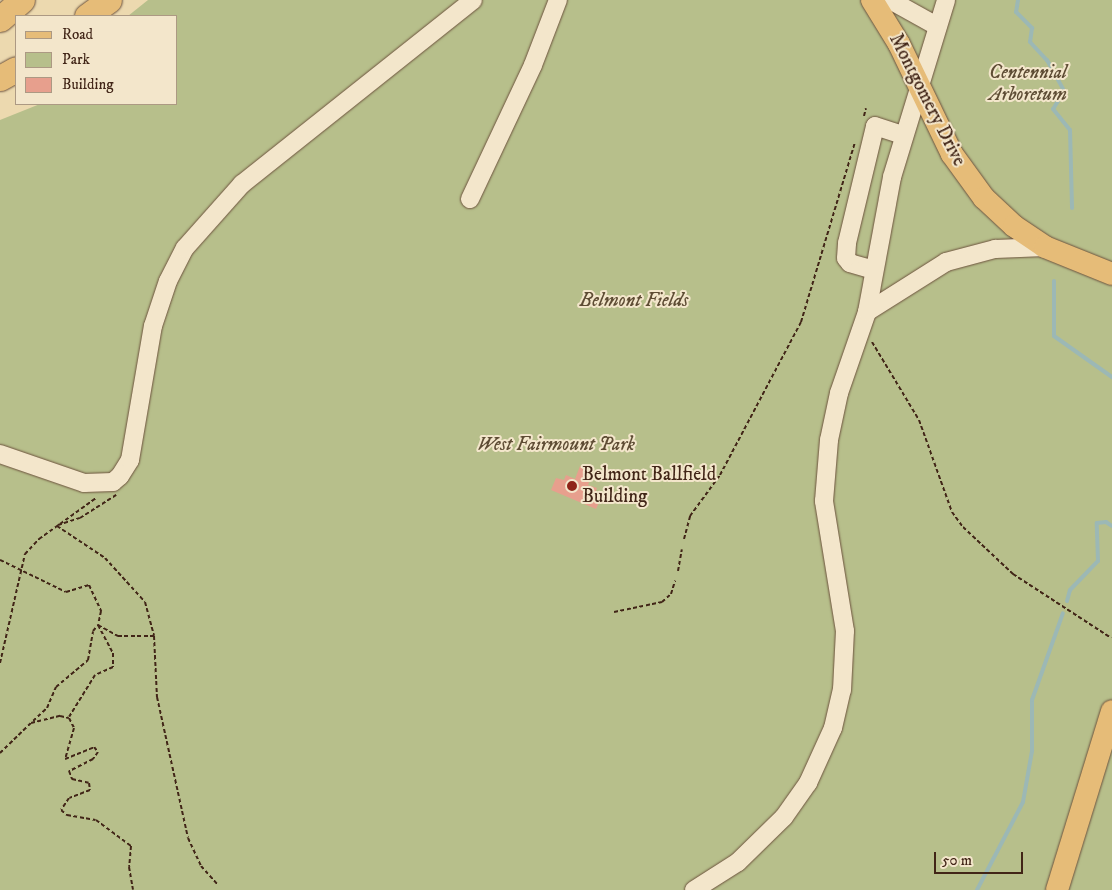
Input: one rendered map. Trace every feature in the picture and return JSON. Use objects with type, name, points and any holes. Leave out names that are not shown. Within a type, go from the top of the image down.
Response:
[{"type":"highway","points":[[0,19],[22,0]]},
{"type":"highway","points":[[88,15],[109,0]]},
{"type":"highway","points":[[0,78],[15,70]]},
{"type":"main road","name":"Montgomery Drive","points":[[872,0],[920,87],[945,142],[971,183],[997,212],[1045,247],[1112,274]]},
{"type":"main road","points":[[1057,890],[1112,711]]},
{"type":"street","points":[[0,454],[84,483],[115,490],[130,460],[152,326],[168,281],[186,248],[212,214],[242,184],[473,0]]},
{"type":"street","points":[[470,199],[533,65],[558,0]]},
{"type":"street","name":"Montgomery Drive","points":[[890,0],[937,26]]},
{"type":"street","points":[[694,890],[738,862],[784,817],[808,783],[832,728],[842,690],[845,631],[830,546],[824,482],[834,417],[864,320],[903,134],[920,87],[946,0]]},
{"type":"street","points":[[874,270],[850,263],[846,258],[847,243],[875,126],[903,134]]},
{"type":"street","points":[[864,320],[946,262],[995,249],[1045,247]]},
{"type":"path","points":[[684,539],[690,516],[720,475],[797,332],[816,282],[845,176]]},
{"type":"path","points":[[864,320],[919,420],[952,512],[963,527],[1013,574],[1111,638]]},
{"type":"path","points":[[0,663],[18,570],[31,546],[57,526],[115,490]]},
{"type":"path","points":[[57,526],[80,518],[115,490]]},
{"type":"path","points":[[57,526],[105,558],[135,588],[145,602],[154,636],[157,696],[188,838],[201,866],[218,885]]},
{"type":"path","points":[[678,570],[682,549]]},
{"type":"path","points":[[0,560],[66,592],[89,585],[100,605],[98,625],[93,631],[88,660],[56,686],[47,708],[0,752]]},
{"type":"path","points":[[614,612],[662,602],[671,594],[675,581]]},
{"type":"path","points":[[98,625],[118,636],[154,636]]},
{"type":"path","points":[[69,718],[94,675],[113,667],[113,652],[98,625]]},
{"type":"path","points":[[31,723],[60,716],[69,718]]},
{"type":"path","points":[[69,718],[74,728],[65,759],[94,747],[98,752],[93,759],[69,772],[72,779],[89,783],[90,790],[69,798],[61,810],[67,815],[96,820],[127,841],[133,851],[129,867],[133,890]]},
{"type":"green space","name":"West Fairmount Park","points":[[148,0],[1112,0],[1112,890],[0,890],[0,120],[38,105],[178,105],[178,15],[129,15]]},
{"type":"building","name":"Belmont Ballfield Building","points":[[580,466],[593,472],[588,485],[597,488],[595,493],[601,498],[596,509],[551,490],[556,478],[564,480],[566,475],[575,479]]},
{"type":"waterway","points":[[1018,0],[1016,12],[1032,28],[1030,42],[1047,60],[1064,91],[1053,109],[1070,130],[1072,208]]},
{"type":"waterway","points":[[1054,281],[1054,336],[1112,377]]},
{"type":"waterway","points":[[1067,601],[1070,590],[1098,561],[1097,523],[1106,522],[1112,526]]},
{"type":"waterway","points":[[977,890],[1023,802],[1032,751],[1032,700],[1063,613]]},
{"type":"place","name":"Belmont Ballfield Building","points":[[572,486]]},
{"type":"park label","name":"Centennial Arboretum","points":[[1028,84]]},
{"type":"park label","name":"Belmont Fields","points":[[634,301]]}]
